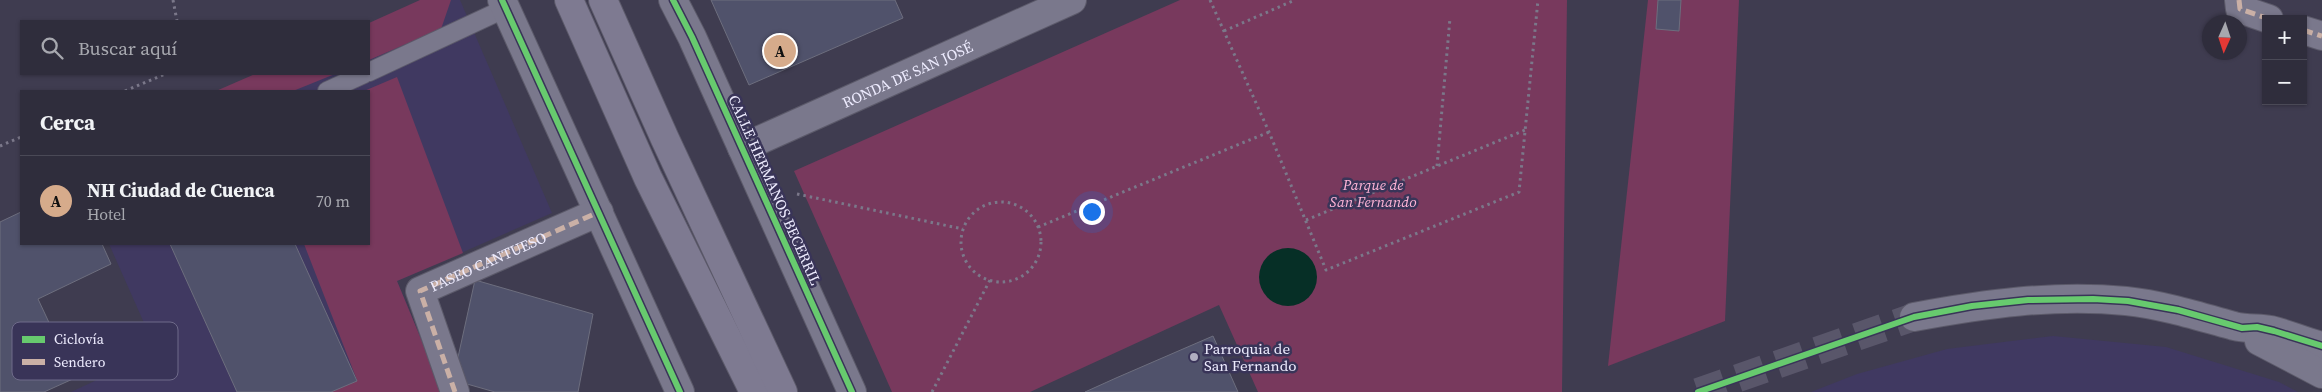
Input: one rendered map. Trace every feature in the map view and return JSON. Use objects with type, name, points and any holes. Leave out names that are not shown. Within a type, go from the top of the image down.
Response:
[{"type":"main road","points":[[569,0],[648,178],[754,392]]},
{"type":"main road","points":[[603,0],[669,148],[783,392]]},
{"type":"street","name":"CALLE HERMANOS BECERRIL","points":[[673,0],[760,186],[852,392]]},
{"type":"street","name":"RONDA DE SAN JOSÉ","points":[[742,148],[1072,0]]},
{"type":"street","points":[[2239,0],[2240,9],[2262,17]]},
{"type":"street","points":[[504,4],[680,392]]},
{"type":"street","points":[[2307,31],[2322,36]]},
{"type":"street","name":"PASEO CANTUESO","points":[[455,392],[420,291],[599,212]]},
{"type":"street","points":[[1914,317],[1972,306],[2028,300],[2093,299],[2128,301],[2178,310],[2242,328],[2257,327],[2322,346]]},
{"type":"street","points":[[2242,328],[2265,345],[2322,374]]},
{"type":"lane","points":[[370,71],[504,4]]},
{"type":"lane","points":[[328,90],[362,75]]},
{"type":"path","points":[[173,0],[176,20]]},
{"type":"path","points":[[1210,0],[1269,132],[1326,270],[1519,192],[1538,0]]},
{"type":"path","points":[[1224,31],[1295,0]]},
{"type":"path","points":[[1437,166],[1450,18]]},
{"type":"path","points":[[127,90],[163,75]]},
{"type":"path","points":[[1306,220],[1525,130]]},
{"type":"path","points":[[1038,227],[1269,132]]},
{"type":"path","points":[[0,146],[20,137]]},
{"type":"path","points":[[760,186],[962,228]]},
{"type":"path","points":[[993,202],[1007,202],[1020,207],[1031,216],[1038,227],[1041,240],[1039,252],[1034,264],[1026,273],[1015,279],[1002,282],[990,280],[971,269],[965,260],[960,239],[962,228],[969,217],[980,208],[993,202]]},
{"type":"path","points":[[932,392],[990,280]]},
{"type":"shaded area","points":[[421,0],[460,0],[552,213],[397,281],[443,392],[71,392],[97,380],[178,380],[178,322],[144,322],[109,245],[370,245],[370,90],[223,90],[258,75],[370,75],[370,24]]},
{"type":"shaded area","points":[[1288,248],[1299,250],[1312,261],[1317,277],[1315,288],[1304,301],[1288,306],[1277,304],[1264,293],[1259,277],[1261,266],[1272,253]]},
{"type":"shaded area","points":[[2053,336],[2166,347],[2279,382],[2298,392],[1811,392],[1857,374],[1947,349]]},
{"type":"green space","points":[[420,0],[451,0],[441,29],[370,60],[370,23]]},
{"type":"green space","name":"Parque de San Fernando","points":[[1180,0],[1567,0],[1562,392],[1258,392],[1219,305],[1030,392],[892,392],[794,171]]},
{"type":"green space","points":[[1648,0],[1739,0],[1725,321],[1608,366]]},
{"type":"green space","points":[[253,75],[333,75],[295,90],[218,90]]},
{"type":"green space","points":[[397,77],[463,253],[397,281],[443,392],[331,392],[357,380],[304,245],[370,245],[370,90],[366,90]]},
{"type":"building","points":[[711,0],[895,0],[903,18],[749,85]]},
{"type":"building","points":[[1658,0],[1681,0],[1679,31],[1656,29]]},
{"type":"building","points":[[20,212],[20,245],[102,245],[111,264],[38,299],[49,322],[12,322],[12,380],[71,380],[44,392],[0,392],[0,222]]},
{"type":"building","points":[[170,245],[295,245],[357,381],[331,392],[237,392]]},
{"type":"building","points":[[475,280],[593,314],[578,392],[495,392],[453,380]]},
{"type":"building","name":"Parroquia de San Fernando","points":[[1213,336],[1238,392],[1085,392],[1116,378]]},
{"type":"tunnel","points":[[1698,392],[1914,317]]},
{"type":"marked path","points":[[2239,0],[2240,9],[2262,17]]},
{"type":"marked path","points":[[2307,31],[2322,36]]},
{"type":"marked path","points":[[455,392],[420,291],[599,212]]},
{"type":"cycle path","points":[[502,0],[680,392]]},
{"type":"cycle path","points":[[673,0],[692,37],[852,392]]},
{"type":"cycle path","points":[[1698,392],[1914,317],[1972,306],[2028,300],[2093,299],[2128,301],[2178,310],[2242,328],[2257,327],[2322,346]]},
{"type":"place","name":"NH Ciudad de Cuenca","points":[[780,51]]},
{"type":"place","name":"Parroquia de San Fernando","points":[[1194,357]]}]
